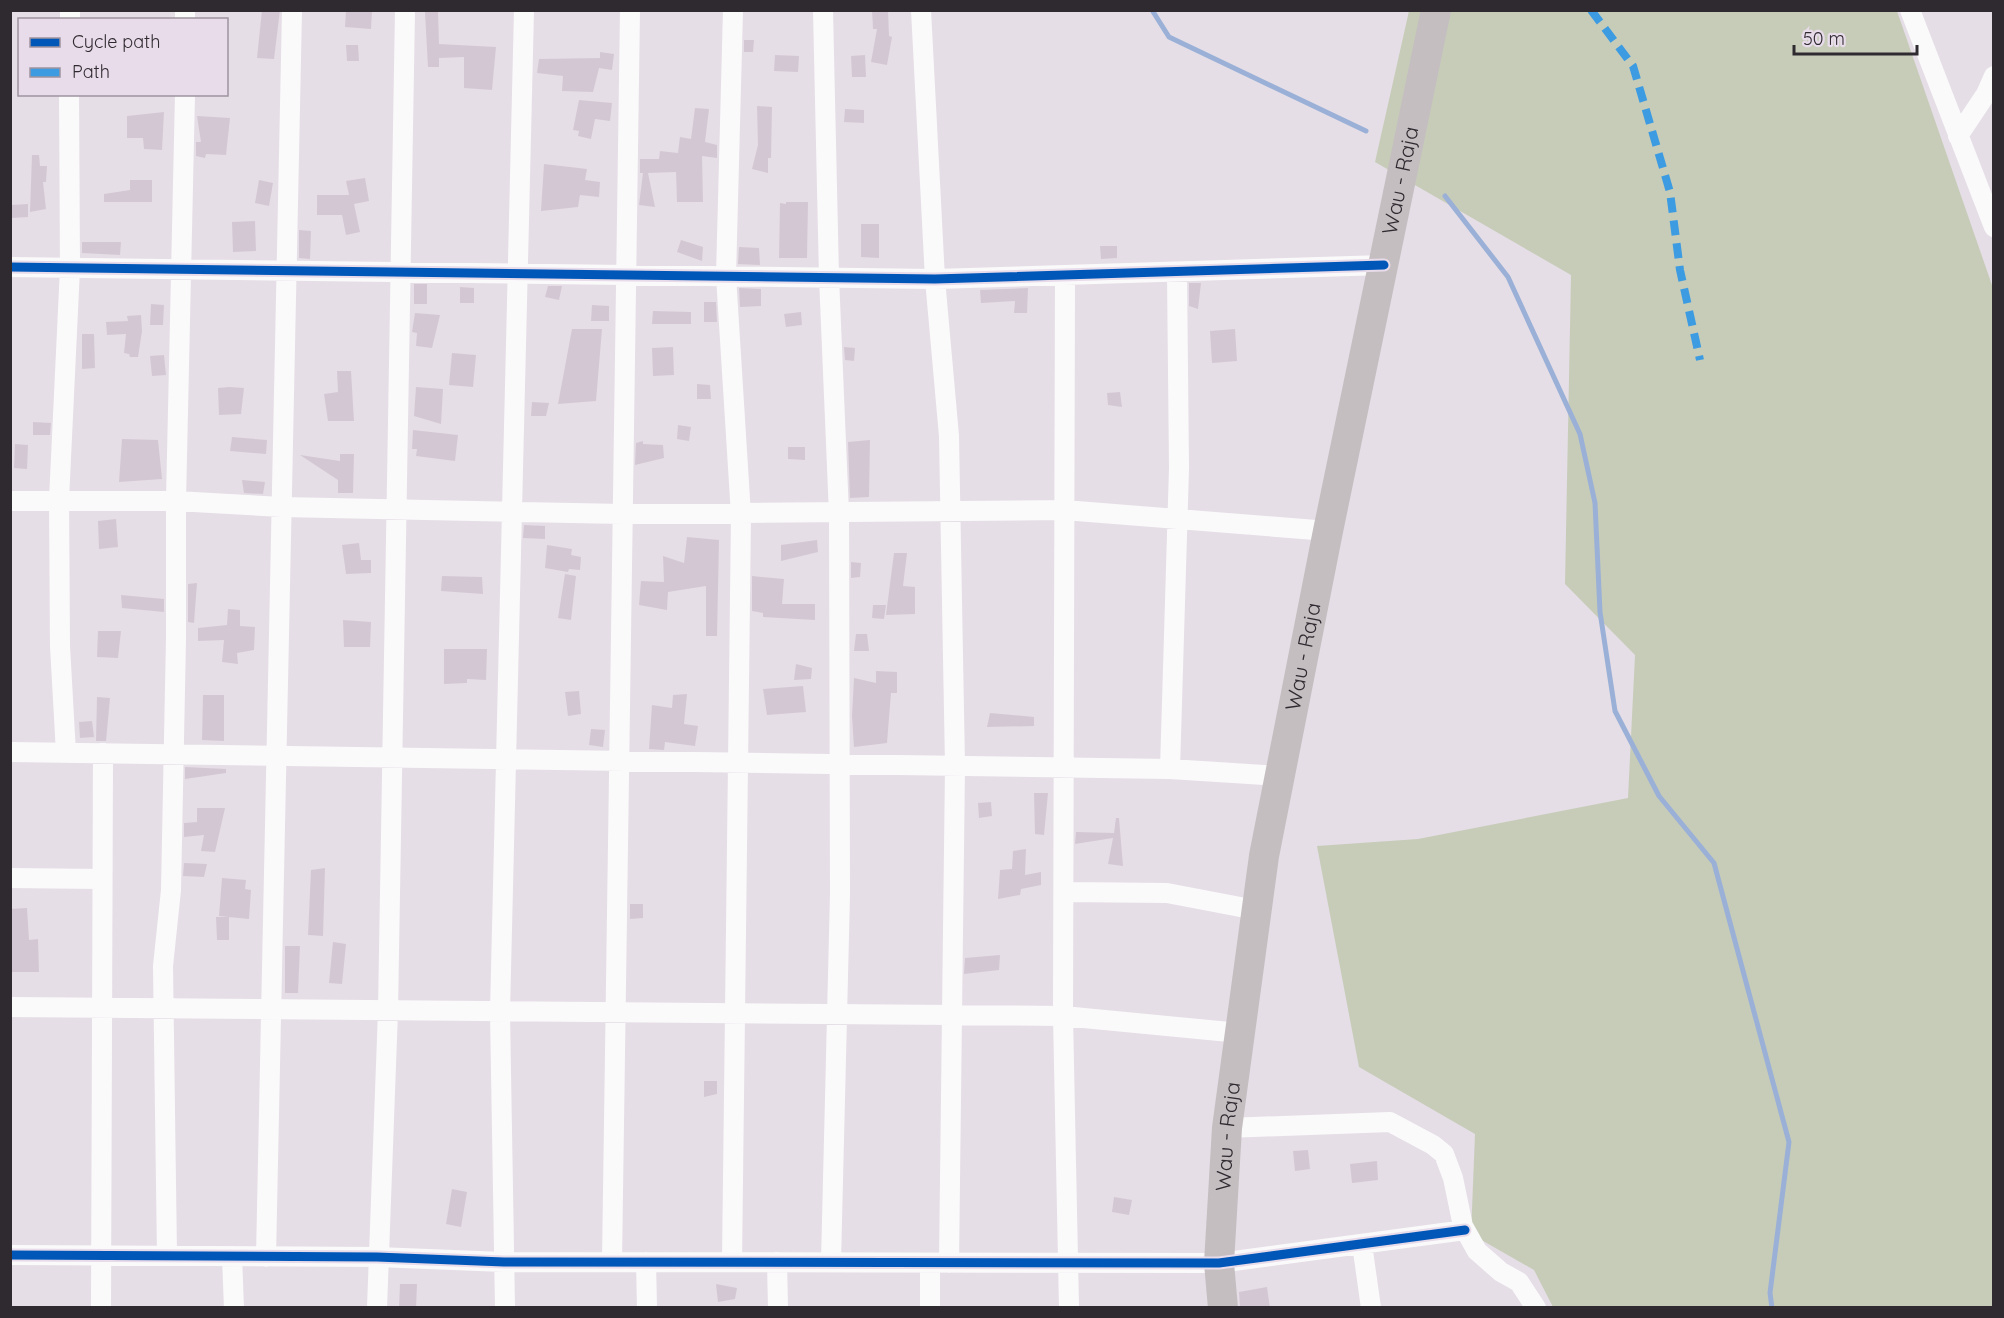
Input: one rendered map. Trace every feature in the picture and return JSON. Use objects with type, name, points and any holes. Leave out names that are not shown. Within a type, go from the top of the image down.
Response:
[{"type":"main road","name":"Wau - Raja","points":[[1223,1308],[1219,1263],[1227,1128],[1256,910],[1328,531],[1436,10]]},
{"type":"street","points":[[266,1257],[292,10]]},
{"type":"street","points":[[377,1308],[377,1257],[388,1011],[405,10]]},
{"type":"street","points":[[506,1308],[500,1012],[524,10]]},
{"type":"street","points":[[612,1262],[630,10]]},
{"type":"street","points":[[732,1262],[741,515],[726,276],[733,10]]},
{"type":"street","points":[[823,10],[829,277],[839,514],[840,894],[831,1262]]},
{"type":"street","points":[[921,10],[935,279],[949,436],[956,766],[952,1016],[939,1263],[930,1308]]},
{"type":"street","points":[[1910,10],[1958,136],[1989,202],[1994,227]]},
{"type":"street","points":[[1958,136],[1986,94],[1994,76]]},
{"type":"street","points":[[66,753],[60,646],[59,500],[70,268],[69,96]]},
{"type":"street","points":[[167,1256],[163,966],[171,890],[176,501],[185,96]]},
{"type":"street","points":[[10,267],[935,279],[1384,266]]},
{"type":"street","points":[[1170,769],[1179,403],[1177,272]]},
{"type":"street","points":[[1065,276],[1063,1016],[1066,1264],[1069,1308]]},
{"type":"street","points":[[10,501],[176,501],[282,507],[623,514],[741,515],[1064,510],[1328,531]]},
{"type":"street","points":[[10,752],[1170,769],[1280,776]]},
{"type":"street","points":[[101,1308],[103,753]]},
{"type":"street","points":[[10,878],[102,879]]},
{"type":"street","points":[[1064,892],[1167,893],[1256,910]]},
{"type":"street","points":[[10,1007],[1063,1016],[1240,1033]]},
{"type":"street","points":[[1227,1128],[1390,1122],[1433,1144],[1444,1154],[1453,1178],[1466,1230],[1477,1251],[1501,1272],[1519,1282],[1536,1308]]},
{"type":"street","points":[[10,1255],[377,1257],[504,1262],[1219,1263],[1466,1230]]},
{"type":"street","points":[[1362,1244],[1371,1308]]},
{"type":"street","points":[[232,1256],[234,1308]]},
{"type":"street","points":[[646,1262],[647,1308]]},
{"type":"street","points":[[777,1262],[778,1308]]},
{"type":"green space","points":[[1409,11],[1897,11],[1993,288],[1993,1307],[1553,1307],[1534,1270],[1471,1234],[1475,1134],[1359,1067],[1317,846],[1418,839],[1628,798],[1635,655],[1565,584],[1571,275],[1375,162]]},
{"type":"building","points":[[262,10],[280,10],[274,59],[257,58]]},
{"type":"building","points":[[346,10],[372,11],[371,29],[345,27]]},
{"type":"building","points":[[872,10],[888,10],[889,36],[892,37],[887,65],[871,62],[877,29],[873,29]]},
{"type":"building","points":[[425,12],[438,12],[439,44],[496,47],[492,90],[464,88],[464,57],[439,58],[439,67],[428,67]]},
{"type":"building","points":[[744,40],[754,40],[753,52],[744,52]]},
{"type":"building","points":[[346,45],[358,45],[359,61],[347,61]]},
{"type":"building","points":[[600,52],[614,54],[612,70],[599,68],[593,92],[562,91],[563,76],[537,73],[539,59],[600,58]]},
{"type":"building","points":[[775,55],[799,56],[798,72],[774,71]]},
{"type":"building","points":[[865,55],[866,77],[852,77],[851,56]]},
{"type":"building","points":[[579,100],[612,103],[610,121],[595,119],[591,139],[578,136],[579,131],[573,130]]},
{"type":"building","points":[[757,106],[772,107],[771,158],[768,158],[768,173],[752,169],[758,145]]},
{"type":"building","points":[[695,108],[709,109],[705,142],[717,145],[717,158],[702,156],[703,202],[677,202],[676,172],[648,173],[655,207],[639,205],[643,173],[640,173],[640,159],[659,159],[660,151],[678,153],[680,137],[691,139]]},
{"type":"building","points":[[845,109],[864,110],[864,123],[844,122]]},
{"type":"building","points":[[164,112],[162,150],[144,149],[143,138],[127,138],[127,116]]},
{"type":"building","points":[[197,116],[230,118],[226,155],[206,154],[205,158],[196,156],[196,142],[201,142]]},
{"type":"building","points":[[32,155],[39,155],[40,166],[47,166],[46,182],[43,182],[46,209],[30,212]]},
{"type":"building","points":[[544,164],[587,169],[585,180],[600,182],[599,197],[580,195],[578,207],[541,211]]},
{"type":"building","points":[[365,178],[369,201],[354,204],[360,232],[346,235],[342,215],[317,215],[317,195],[349,195],[346,181]]},
{"type":"building","points":[[130,180],[152,180],[152,202],[104,202],[104,194],[130,190]]},
{"type":"building","points":[[259,180],[273,183],[269,206],[255,203]]},
{"type":"building","points":[[786,202],[808,202],[807,258],[779,258],[780,203],[786,204]]},
{"type":"building","points":[[28,204],[28,217],[11,218],[11,205]]},
{"type":"building","points":[[255,221],[256,251],[233,252],[232,222]]},
{"type":"building","points":[[861,224],[879,224],[879,258],[861,257]]},
{"type":"building","points":[[299,230],[311,231],[310,259],[299,258]]},
{"type":"building","points":[[681,240],[703,247],[702,261],[677,252]]},
{"type":"building","points":[[82,242],[121,242],[120,255],[82,253]]},
{"type":"building","points":[[1100,246],[1117,246],[1117,258],[1101,259]]},
{"type":"building","points":[[739,247],[759,248],[760,265],[738,264]]},
{"type":"building","points":[[1189,283],[1201,283],[1198,309],[1189,306]]},
{"type":"building","points":[[414,284],[427,284],[427,304],[414,304]]},
{"type":"building","points":[[548,286],[562,286],[559,300],[545,297]]},
{"type":"building","points":[[460,287],[474,288],[474,303],[460,303]]},
{"type":"building","points":[[739,288],[761,289],[761,306],[740,307]]},
{"type":"building","points":[[1028,288],[1027,313],[1014,313],[1015,301],[981,303],[980,290]]},
{"type":"building","points":[[704,302],[716,302],[717,322],[704,322]]},
{"type":"building","points":[[151,304],[164,305],[163,325],[150,325]]},
{"type":"building","points":[[592,305],[609,306],[609,321],[591,321]]},
{"type":"building","points":[[653,311],[691,312],[691,324],[652,324]]},
{"type":"building","points":[[801,312],[802,325],[786,327],[784,314]]},
{"type":"building","points":[[415,313],[440,315],[432,348],[416,346],[417,333],[412,332]]},
{"type":"building","points":[[141,315],[142,331],[138,357],[130,357],[129,354],[124,353],[126,334],[107,335],[106,322],[128,321],[127,316]]},
{"type":"building","points":[[572,329],[602,329],[596,401],[558,404]]},
{"type":"building","points":[[1235,329],[1237,361],[1212,363],[1210,331]]},
{"type":"building","points":[[82,334],[94,334],[95,368],[82,369]]},
{"type":"building","points":[[673,347],[674,375],[653,376],[652,348]]},
{"type":"building","points":[[844,347],[855,348],[854,361],[845,360]]},
{"type":"building","points":[[452,353],[476,355],[473,387],[449,385]]},
{"type":"building","points":[[164,355],[166,375],[152,376],[150,356]]},
{"type":"building","points":[[337,371],[351,371],[354,421],[328,421],[324,394],[338,392]]},
{"type":"building","points":[[697,384],[710,385],[711,399],[697,399]]},
{"type":"building","points":[[416,387],[443,389],[441,424],[414,416]]},
{"type":"building","points":[[218,388],[244,388],[241,414],[219,415]]},
{"type":"building","points":[[1120,392],[1122,407],[1108,405],[1107,393]]},
{"type":"building","points":[[532,402],[549,403],[546,416],[531,416]]},
{"type":"building","points":[[33,422],[51,423],[50,435],[33,435]]},
{"type":"building","points":[[678,425],[691,427],[689,441],[677,439]]},
{"type":"building","points":[[413,430],[458,435],[455,461],[416,456],[417,449],[412,449]]},
{"type":"building","points":[[232,437],[267,440],[266,454],[230,451]]},
{"type":"building","points":[[122,439],[158,440],[162,479],[119,482]]},
{"type":"building","points":[[870,440],[869,497],[850,498],[848,442]]},
{"type":"building","points":[[643,441],[643,444],[663,445],[664,458],[635,465],[636,443]]},
{"type":"building","points":[[15,444],[28,445],[27,469],[14,468]]},
{"type":"building","points":[[788,447],[805,447],[805,460],[788,459]]},
{"type":"building","points":[[340,454],[354,454],[353,493],[338,493],[338,480],[300,455],[340,461]]},
{"type":"building","points":[[242,480],[265,482],[263,494],[244,493]]},
{"type":"building","points":[[116,519],[118,547],[99,549],[98,521]]},
{"type":"building","points":[[524,525],[545,526],[545,539],[523,538]]},
{"type":"building","points":[[687,537],[719,540],[717,636],[706,636],[706,586],[668,592],[667,610],[639,605],[641,581],[664,582],[663,556],[684,563]]},
{"type":"building","points":[[817,540],[818,552],[781,561],[781,545]]},
{"type":"building","points":[[359,543],[361,560],[371,560],[371,573],[346,574],[342,545]]},
{"type":"building","points":[[547,545],[572,549],[571,555],[581,557],[580,570],[569,569],[568,572],[545,568]]},
{"type":"building","points":[[894,553],[907,553],[903,586],[915,587],[915,614],[886,615]]},
{"type":"building","points":[[851,562],[861,563],[860,577],[851,578]]},
{"type":"building","points":[[565,574],[576,576],[571,620],[558,618]]},
{"type":"building","points":[[442,576],[482,577],[483,594],[441,591]]},
{"type":"building","points":[[752,576],[784,579],[782,604],[815,604],[815,620],[763,617],[763,613],[752,611]]},
{"type":"building","points":[[197,583],[194,623],[188,622],[188,584]]},
{"type":"building","points":[[121,595],[164,599],[164,612],[122,608]]},
{"type":"building","points":[[873,605],[886,605],[884,619],[872,618]]},
{"type":"building","points":[[228,609],[240,610],[240,626],[255,627],[254,650],[237,653],[238,664],[222,662],[224,640],[198,641],[198,628],[227,625]]},
{"type":"building","points":[[343,620],[371,622],[370,647],[344,647]]},
{"type":"building","points":[[98,631],[121,631],[118,658],[97,657]]},
{"type":"building","points":[[856,634],[867,634],[869,651],[854,651]]},
{"type":"building","points":[[444,649],[487,649],[486,680],[467,679],[467,683],[444,684]]},
{"type":"building","points":[[796,664],[812,668],[811,679],[794,680]]},
{"type":"building","points":[[876,671],[897,672],[897,693],[891,693],[887,743],[854,747],[852,716],[854,678],[876,683]]},
{"type":"building","points":[[803,686],[806,712],[767,715],[763,689]]},
{"type":"building","points":[[579,691],[581,714],[568,716],[565,692]]},
{"type":"building","points":[[687,694],[684,724],[698,726],[695,746],[665,742],[664,750],[649,749],[652,705],[672,708],[673,695]]},
{"type":"building","points":[[203,695],[224,695],[224,741],[202,740]]},
{"type":"building","points":[[97,697],[110,698],[106,741],[96,741]]},
{"type":"building","points":[[990,713],[1034,717],[1034,726],[987,727]]},
{"type":"building","points":[[92,721],[94,737],[80,738],[79,722]]},
{"type":"building","points":[[591,729],[605,730],[603,747],[589,745]]},
{"type":"building","points":[[185,767],[226,769],[226,773],[185,779]]},
{"type":"building","points":[[1034,793],[1048,793],[1044,835],[1035,834]]},
{"type":"building","points":[[991,802],[992,816],[979,818],[978,803]]},
{"type":"building","points":[[197,808],[225,808],[215,852],[201,851],[204,835],[184,837],[184,823],[197,822]]},
{"type":"building","points":[[1116,818],[1119,818],[1123,866],[1108,864],[1113,838],[1075,844],[1076,832],[1114,833]]},
{"type":"building","points":[[1026,849],[1025,875],[1041,872],[1041,885],[1021,889],[1020,895],[998,899],[1000,870],[1012,869],[1013,851]]},
{"type":"building","points":[[184,863],[207,864],[204,877],[183,876]]},
{"type":"building","points":[[325,868],[323,936],[308,935],[311,870]]},
{"type":"building","points":[[222,878],[246,880],[245,889],[251,890],[249,919],[219,916]]},
{"type":"building","points":[[630,904],[643,904],[643,918],[630,919]]},
{"type":"building","points":[[27,908],[29,940],[38,939],[39,972],[10,972],[10,909]]},
{"type":"building","points":[[216,917],[229,917],[229,940],[217,940]]},
{"type":"building","points":[[333,942],[346,944],[342,984],[329,983]]},
{"type":"building","points":[[285,946],[300,946],[298,993],[285,993]]},
{"type":"building","points":[[1000,955],[999,970],[964,974],[965,958]]},
{"type":"building","points":[[704,1081],[717,1081],[717,1094],[704,1097]]},
{"type":"building","points":[[1308,1150],[1310,1169],[1295,1171],[1293,1151]]},
{"type":"building","points":[[1377,1161],[1378,1180],[1352,1183],[1350,1164]]},
{"type":"building","points":[[452,1189],[467,1192],[461,1227],[446,1224]]},
{"type":"building","points":[[1114,1197],[1132,1200],[1129,1215],[1112,1212]]},
{"type":"building","points":[[400,1284],[417,1284],[416,1308],[399,1308]]},
{"type":"building","points":[[716,1284],[737,1288],[735,1299],[718,1302]]},
{"type":"building","points":[[1267,1287],[1270,1308],[1240,1308],[1239,1292]]},
{"type":"waterway","points":[[1152,10],[1169,37],[1366,131]]},
{"type":"waterway","points":[[1445,196],[1508,277],[1580,434],[1595,503],[1600,612],[1615,711],[1659,796],[1714,863],[1789,1142],[1770,1293],[1772,1308]]},
{"type":"marked path","points":[[1591,10],[1633,66],[1670,192],[1680,270],[1700,360]]},
{"type":"cycle path","points":[[10,267],[935,279],[1384,265]]},
{"type":"cycle path","points":[[10,1255],[377,1257],[504,1262],[1219,1263],[1465,1230]]}]
